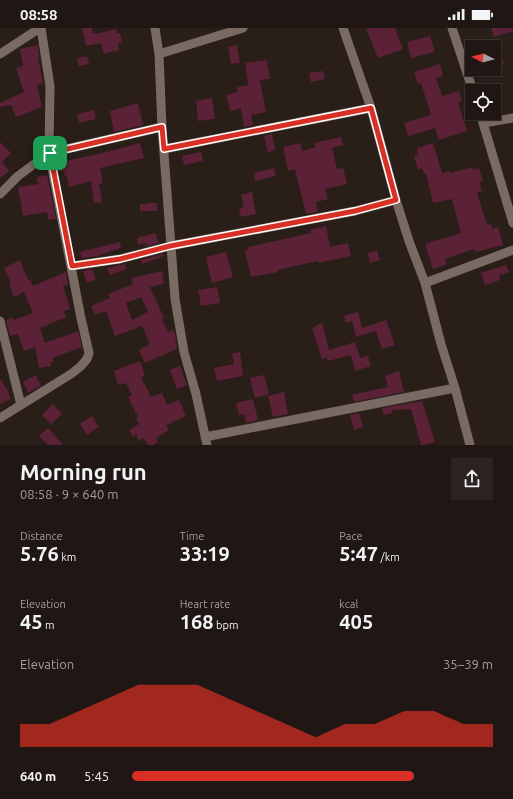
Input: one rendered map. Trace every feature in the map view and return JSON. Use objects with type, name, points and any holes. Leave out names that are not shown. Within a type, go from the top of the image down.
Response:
[{"type":"street","points":[[0,54],[40,28],[50,86],[50,153],[81,318],[90,353],[88,359],[71,374],[0,418]]},
{"type":"street","points":[[155,28],[159,54],[162,127],[175,299],[184,352],[196,394],[206,441],[455,388]]},
{"type":"street","points":[[159,54],[243,28]]},
{"type":"street","points":[[343,28],[371,108],[396,200],[409,241],[425,283],[470,445]]},
{"type":"street","points":[[452,28],[471,84]]},
{"type":"street","points":[[164,149],[371,108]]},
{"type":"street","points":[[484,123],[513,118]]},
{"type":"street","points":[[483,120],[513,223]]},
{"type":"street","points":[[0,194],[18,176],[50,153],[162,127]]},
{"type":"street","points":[[72,266],[120,259],[170,246],[355,211],[396,200]]},
{"type":"street","points":[[425,283],[513,250]]},
{"type":"street","points":[[0,321],[21,405]]},
{"type":"building","points":[[82,28],[92,28],[93,33],[95,34],[116,29],[117,33],[120,33],[122,43],[118,43],[119,50],[104,54],[101,43],[86,46]]},
{"type":"building","points":[[366,28],[395,28],[403,49],[378,58]]},
{"type":"building","points":[[491,28],[513,28],[513,31],[494,37]]},
{"type":"building","points":[[430,36],[435,52],[411,58],[407,42]]},
{"type":"building","points":[[38,45],[38,57],[43,83],[37,85],[42,107],[16,117],[11,105],[0,107],[0,103],[24,92],[16,68],[23,66],[20,49]]},
{"type":"building","points":[[237,45],[240,63],[231,64],[228,47]]},
{"type":"building","points":[[87,56],[89,64],[79,66],[77,58]]},
{"type":"building","points":[[501,56],[504,64],[501,65]]},
{"type":"building","points":[[267,60],[270,79],[260,80],[266,112],[251,115],[253,125],[244,127],[241,108],[230,111],[226,95],[238,92],[237,87],[248,85],[245,63]]},
{"type":"building","points":[[440,64],[443,76],[436,78],[442,96],[459,91],[462,101],[458,103],[467,131],[439,140],[435,128],[408,136],[404,123],[431,115],[421,83],[418,84],[414,72]]},
{"type":"building","points":[[323,71],[325,79],[311,82],[309,73]]},
{"type":"building","points":[[212,98],[215,119],[198,121],[196,101]]},
{"type":"building","points":[[138,103],[143,125],[114,132],[110,111]]},
{"type":"building","points":[[94,110],[96,119],[79,123],[77,114]]},
{"type":"building","points":[[272,134],[275,150],[268,152],[264,136]]},
{"type":"building","points":[[341,137],[343,145],[332,148],[337,169],[343,168],[347,184],[325,189],[328,199],[316,202],[318,212],[306,214],[295,169],[288,171],[283,147],[300,143],[302,151],[316,147],[314,143]]},
{"type":"building","points":[[0,142],[11,153],[2,162],[9,171],[0,178]]},
{"type":"building","points":[[140,143],[144,158],[100,168],[103,183],[99,184],[102,202],[94,203],[91,181],[69,187],[67,176],[65,176],[64,171],[59,172],[57,164],[61,162]]},
{"type":"building","points":[[433,143],[442,173],[450,171],[451,173],[472,167],[473,170],[479,168],[483,181],[479,182],[482,191],[477,192],[487,225],[491,224],[492,229],[498,227],[503,245],[475,252],[474,249],[445,259],[447,264],[433,269],[425,244],[461,233],[452,199],[433,203],[426,173],[424,174],[422,168],[418,170],[414,156],[418,155],[417,148]]},
{"type":"building","points":[[201,152],[203,161],[184,165],[182,156]]},
{"type":"building","points":[[274,168],[276,176],[255,181],[254,173]]},
{"type":"building","points":[[47,175],[56,219],[48,220],[47,212],[23,216],[18,187],[38,184],[37,177]]},
{"type":"building","points":[[252,192],[256,214],[241,217],[239,209],[244,207],[241,195]]},
{"type":"building","points":[[157,203],[157,211],[140,211],[140,204]]},
{"type":"building","points":[[326,226],[330,247],[348,243],[351,256],[318,263],[318,261],[277,270],[278,272],[251,277],[245,251],[248,250],[248,247],[311,233],[310,230]]},
{"type":"building","points":[[155,233],[159,243],[147,246],[146,243],[138,245],[137,238]]},
{"type":"building","points":[[120,242],[121,248],[99,256],[82,258],[80,252]]},
{"type":"building","points":[[377,250],[380,260],[370,263],[368,253]]},
{"type":"building","points":[[226,252],[233,277],[212,283],[206,257]]},
{"type":"building","points":[[163,254],[164,256],[142,264],[141,260]]},
{"type":"building","points":[[20,260],[28,280],[30,279],[33,286],[66,272],[68,285],[63,285],[70,309],[64,311],[66,317],[40,328],[45,343],[78,331],[82,347],[53,358],[53,362],[50,362],[51,366],[39,368],[35,347],[24,351],[18,334],[10,336],[6,320],[13,317],[13,320],[33,313],[24,292],[14,297],[9,284],[11,283],[4,268]]},
{"type":"building","points":[[125,264],[126,269],[110,275],[107,268]]},
{"type":"building","points":[[506,265],[509,272],[499,275],[500,280],[485,285],[481,273]]},
{"type":"building","points":[[92,269],[96,280],[87,283],[83,271]]},
{"type":"building","points":[[162,271],[164,284],[150,287],[164,318],[162,319],[168,332],[173,330],[175,334],[177,349],[145,363],[139,350],[150,344],[142,326],[115,336],[106,311],[95,315],[91,306],[110,298],[108,294],[133,284],[131,278]],"holes":[[[141,297],[148,312],[132,320],[126,303]]]},
{"type":"building","points":[[217,287],[220,303],[201,306],[198,290]]},
{"type":"building","points":[[358,312],[362,328],[386,320],[395,345],[382,349],[376,331],[356,337],[352,321],[346,323],[344,316]]},
{"type":"building","points":[[322,323],[329,350],[355,342],[360,358],[368,356],[371,366],[355,371],[351,355],[328,361],[326,357],[322,359],[312,328]]},
{"type":"building","points":[[240,352],[243,376],[217,381],[214,368],[234,364],[232,353]]},
{"type":"building","points":[[140,361],[145,376],[141,377],[151,397],[162,393],[167,405],[179,400],[186,416],[166,425],[169,430],[156,438],[158,442],[153,445],[148,445],[143,438],[139,441],[136,435],[133,437],[129,430],[139,424],[136,419],[138,417],[128,397],[132,395],[126,383],[118,385],[114,371]]},
{"type":"building","points":[[180,366],[187,385],[177,389],[170,370]]},
{"type":"building","points":[[399,371],[404,392],[354,402],[352,395],[388,387],[385,376]]},
{"type":"building","points":[[36,375],[41,386],[28,393],[23,382]]},
{"type":"building","points":[[264,375],[269,394],[255,398],[250,378]]},
{"type":"building","points":[[0,378],[11,399],[0,404]]},
{"type":"building","points":[[284,392],[288,414],[273,417],[268,396]]},
{"type":"building","points":[[253,399],[258,420],[246,423],[244,414],[239,415],[236,403]]},
{"type":"building","points":[[422,401],[435,442],[424,445],[421,445],[411,409],[392,410],[392,413],[384,415],[382,408]]},
{"type":"building","points":[[53,404],[62,414],[51,424],[42,415]]},
{"type":"building","points":[[359,413],[363,427],[354,430],[350,415]]},
{"type":"building","points":[[92,416],[99,427],[87,435],[80,424]]},
{"type":"building","points":[[48,428],[63,445],[48,445],[39,436]]},
{"type":"route","points":[[371,108],[396,200],[355,211],[170,246],[120,259],[72,266],[50,153],[162,127],[164,149],[371,108]]}]
